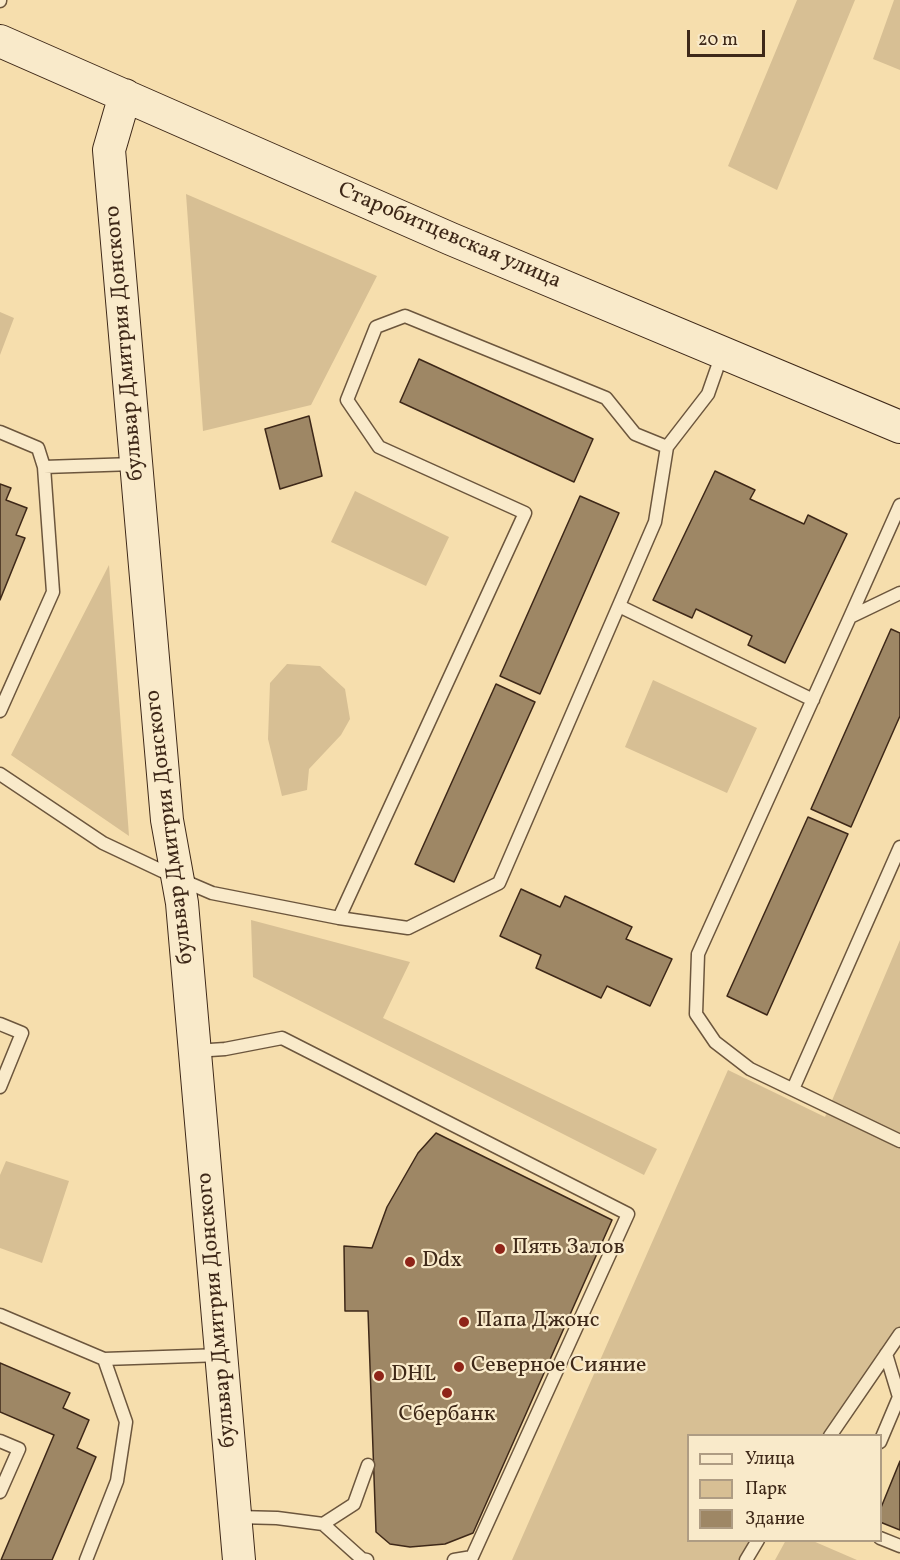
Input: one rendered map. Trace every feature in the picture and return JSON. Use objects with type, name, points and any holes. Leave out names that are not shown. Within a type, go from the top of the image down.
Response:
[{"type":"street","name":"Старобитцевская улица","points":[[0,41],[451,238],[900,427]]},
{"type":"street","name":"бульвар Дмитрия Донского","points":[[125,95],[109,150],[166,820],[182,903],[239,1560]]},
{"type":"lane","points":[[339,918],[525,513],[379,447],[347,400],[376,327],[405,316],[596,393],[606,398],[635,434],[667,447]]},
{"type":"lane","points":[[0,774],[103,843],[212,893],[339,918],[408,928],[499,883],[654,522],[667,447],[708,394],[722,353]]},
{"type":"lane","points":[[0,432],[38,448],[44,467],[52,592],[0,711]]},
{"type":"lane","points":[[44,467],[136,464]]},
{"type":"lane","points":[[900,505],[813,700],[767,796],[698,954],[696,1014],[715,1042],[750,1069],[900,1141]]},
{"type":"lane","points":[[850,617],[900,593]]},
{"type":"lane","points":[[619,606],[813,700]]},
{"type":"lane","points":[[793,1089],[900,847]]},
{"type":"lane","points":[[0,1024],[22,1033],[0,1087]]},
{"type":"lane","points":[[195,1051],[225,1049],[282,1038],[628,1214],[472,1557],[454,1560]]},
{"type":"lane","points":[[0,1315],[104,1359],[223,1355]]},
{"type":"lane","points":[[831,1434],[900,1334]]},
{"type":"lane","points":[[882,1437],[899,1397],[886,1354]]},
{"type":"lane","points":[[87,1560],[117,1481],[126,1422],[104,1359]]},
{"type":"lane","points":[[0,1441],[19,1449],[0,1492]]},
{"type":"lane","points":[[322,1524],[354,1504],[368,1465]]},
{"type":"lane","points":[[236,1517],[277,1518],[322,1524],[362,1559],[367,1560]]},
{"type":"lane","points":[[882,1539],[900,1546]]},
{"type":"lane","points":[[746,1560],[757,1542]]},
{"type":"green space","points":[[797,0],[855,0],[777,190],[728,166]]},
{"type":"green space","points":[[894,0],[900,0],[900,70],[873,59]]},
{"type":"green space","points":[[186,194],[377,276],[311,405],[203,431]]},
{"type":"green space","points":[[0,312],[14,318],[0,355]]},
{"type":"green space","points":[[355,491],[449,537],[426,586],[331,542]]},
{"type":"green space","points":[[109,565],[129,836],[11,755]]},
{"type":"green space","points":[[287,664],[320,666],[345,689],[350,719],[341,735],[309,769],[307,790],[282,796],[268,739],[270,683]]},
{"type":"green space","points":[[653,680],[757,728],[727,793],[625,747]]},
{"type":"green space","points":[[251,920],[410,962],[383,1018],[657,1149],[644,1175],[253,977]]},
{"type":"green space","points":[[900,940],[900,1327],[825,1434],[687,1434],[687,1542],[750,1542],[739,1560],[512,1560],[728,1070],[825,1117]]},
{"type":"green space","points":[[6,1161],[69,1181],[42,1263],[0,1248],[0,1175]]},
{"type":"green space","points":[[785,1542],[815,1542],[857,1560],[775,1560]]},
{"type":"building","points":[[419,359],[593,439],[574,482],[400,402]]},
{"type":"building","points":[[309,416],[322,476],[280,489],[265,429]]},
{"type":"building","points":[[715,471],[755,490],[750,499],[804,524],[808,515],[847,534],[785,663],[748,645],[752,636],[696,609],[692,618],[653,600]]},
{"type":"building","points":[[0,484],[11,488],[6,500],[27,508],[16,535],[25,538],[0,600]]},
{"type":"building","points":[[580,496],[619,513],[540,694],[500,676]]},
{"type":"building","points":[[891,629],[900,633],[900,716],[851,827],[811,809]]},
{"type":"building","points":[[496,684],[535,702],[454,882],[415,864]]},
{"type":"building","points":[[808,817],[848,834],[767,1015],[727,996]]},
{"type":"building","points":[[521,889],[560,907],[565,896],[632,927],[626,939],[672,959],[650,1006],[607,986],[601,998],[536,968],[541,955],[500,936]]},
{"type":"building","name":"Северное Сияние","points":[[436,1133],[612,1220],[473,1533],[445,1544],[410,1547],[390,1544],[376,1532],[368,1311],[345,1311],[344,1246],[372,1248],[387,1207],[418,1153]]},
{"type":"building","points":[[0,1363],[70,1393],[63,1408],[89,1420],[77,1448],[96,1457],[52,1560],[1,1560],[54,1435],[0,1412]]},
{"type":"building","points":[[900,1461],[900,1530],[882,1523],[882,1505]]},
{"type":"place","name":"Пять Залов","points":[[500,1249]]},
{"type":"place","name":"Ddx","points":[[410,1262]]},
{"type":"place","name":"Папа Джонс","points":[[464,1322]]},
{"type":"place","name":"Северное Сияние","points":[[459,1367]]},
{"type":"place","name":"DHL","points":[[379,1376]]},
{"type":"place","name":"Сбербанк","points":[[447,1393]]}]
